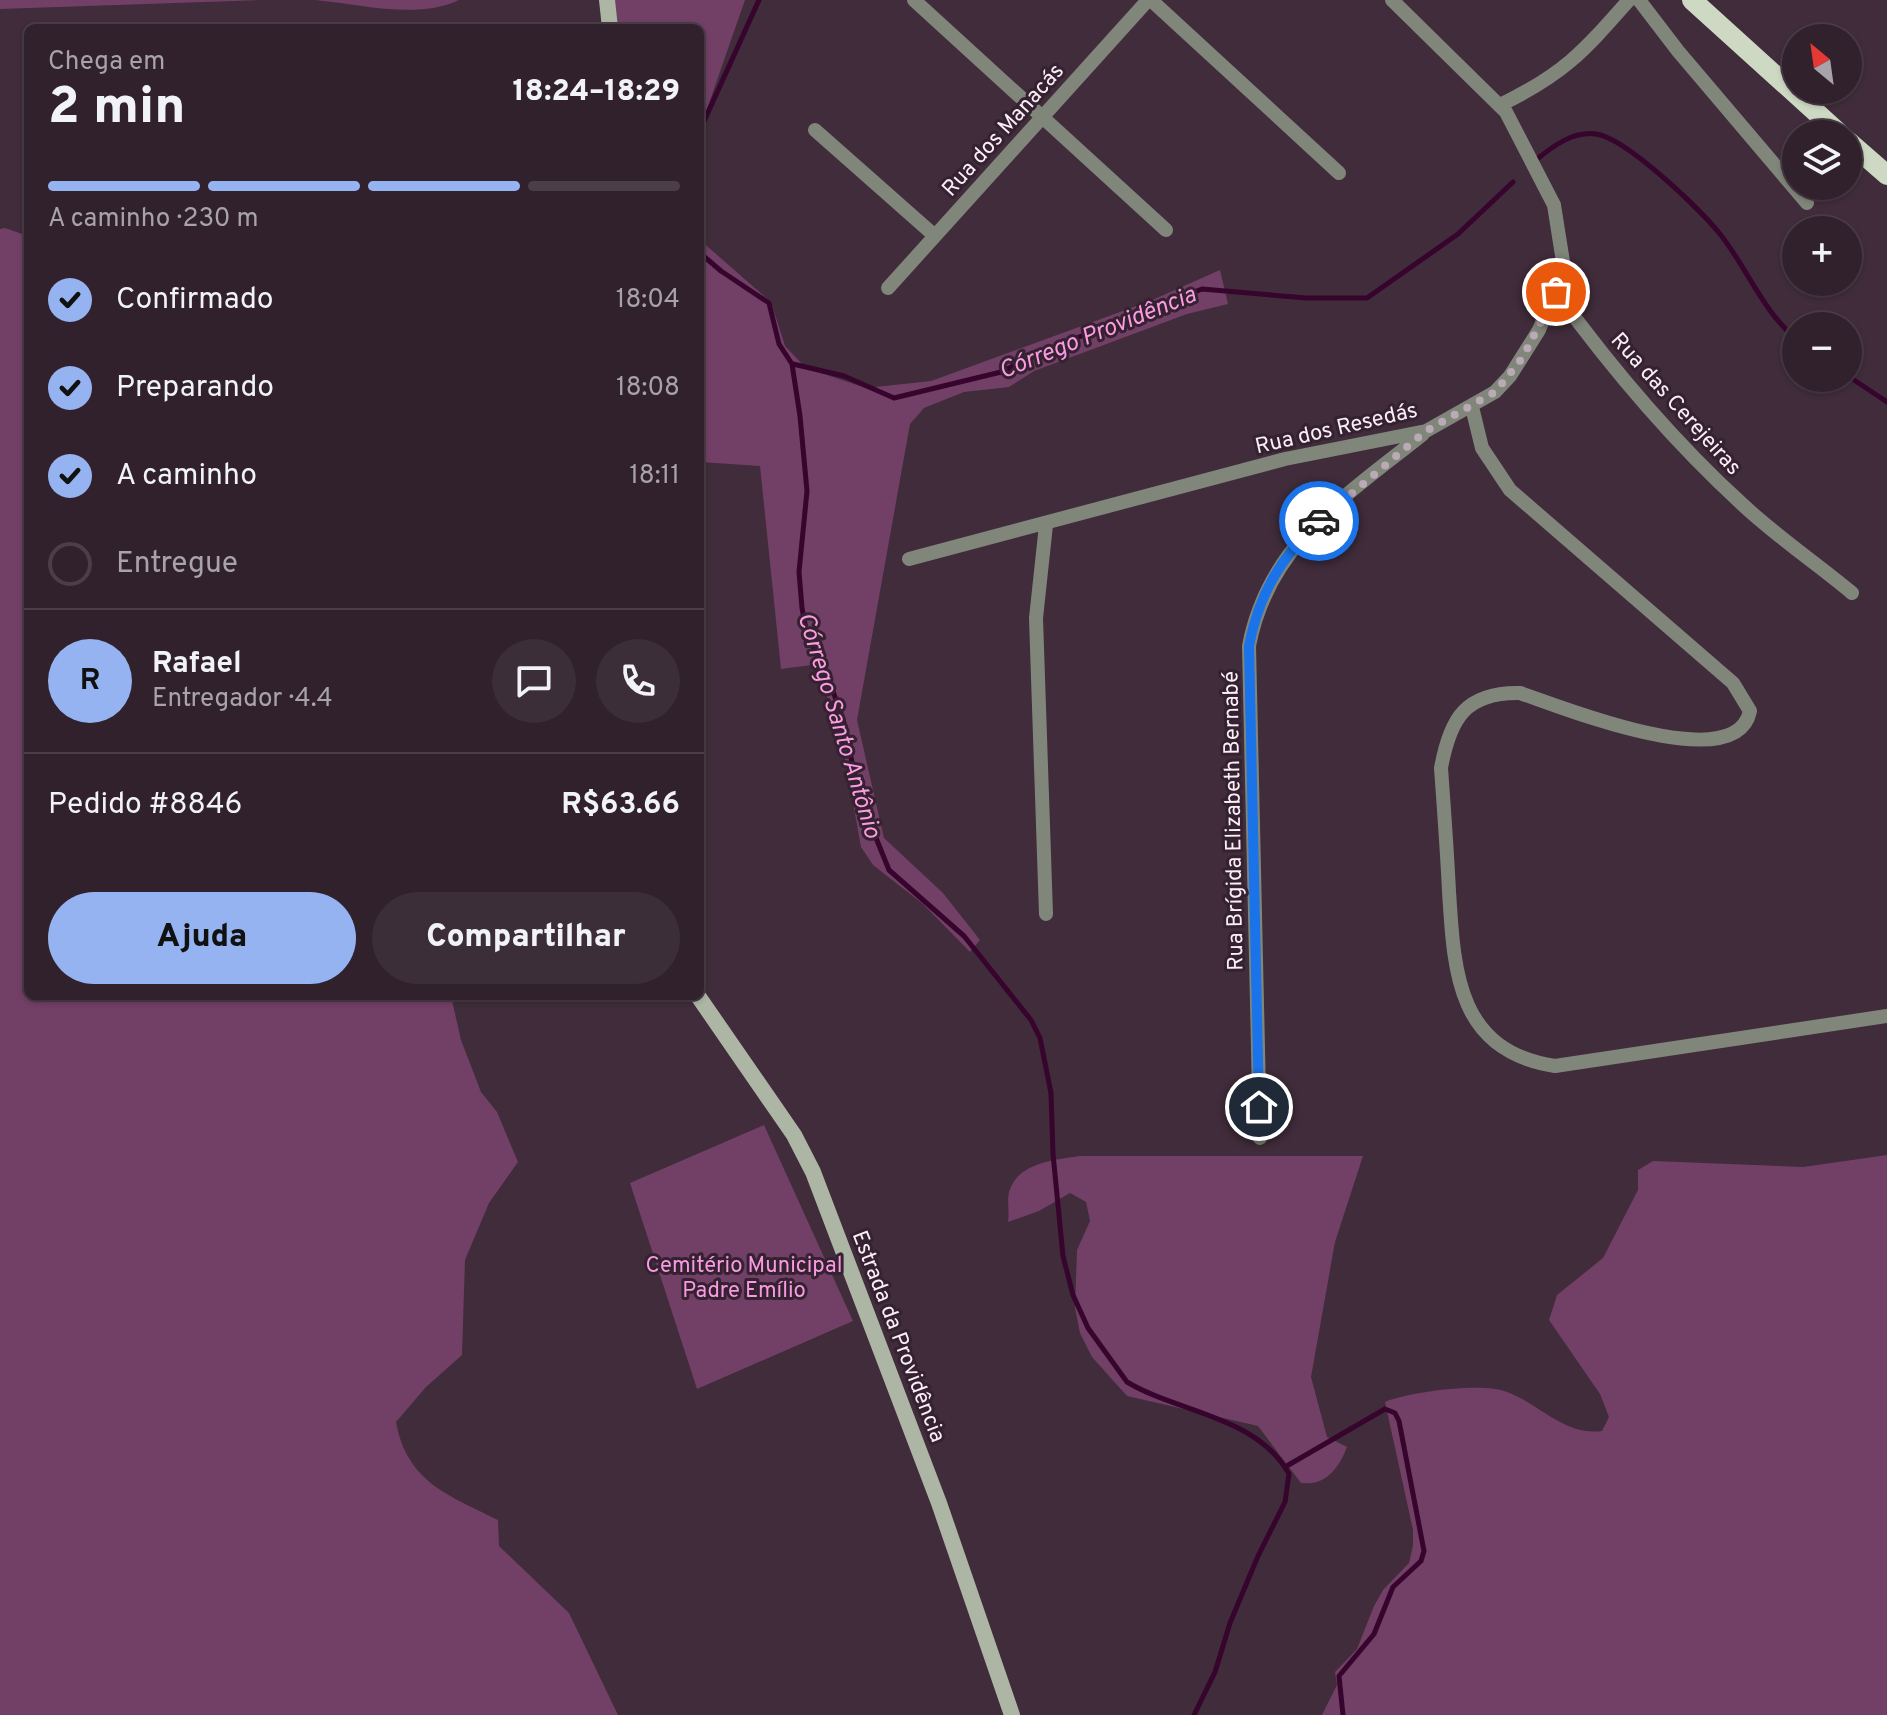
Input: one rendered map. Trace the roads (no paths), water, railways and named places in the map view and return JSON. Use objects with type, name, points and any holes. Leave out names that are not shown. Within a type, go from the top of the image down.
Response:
[{"type":"main road","points":[[1692,0],[1825,120]]},
{"type":"main road","points":[[1862,153],[1887,175]]},
{"type":"street","points":[[607,0],[610,24]]},
{"type":"street","points":[[914,0],[1166,230]]},
{"type":"street","points":[[1150,0],[1339,173]]},
{"type":"street","name":"Rua dos Manacás","points":[[888,288],[1150,0]]},
{"type":"street","name":"Rua dos Resedás","points":[[909,559],[1285,459],[1426,431],[1495,392],[1517,367],[1539,330],[1564,268],[1554,205],[1518,129],[1500,105],[1392,0]]},
{"type":"street","points":[[1500,105],[1544,84],[1575,60],[1629,0]]},
{"type":"street","points":[[1639,0],[1678,51],[1807,203]]},
{"type":"street","points":[[815,130],[935,236]]},
{"type":"street","name":"Rua das Cerejeiras","points":[[1556,292],[1638,399],[1685,449],[1745,507],[1852,593]]},
{"type":"street","points":[[1472,407],[1482,448],[1510,490],[1733,683],[1750,711],[1748,719],[1733,733],[1690,739],[1651,736],[1520,693],[1484,697],[1461,713],[1446,742],[1441,768],[1454,962],[1463,997],[1480,1027],[1513,1053],[1555,1066],[1887,1016]]},
{"type":"street","name":"Rua Brígida Elizabeth Bernabé","points":[[1260,1138],[1249,646],[1254,621],[1276,568],[1291,548],[1426,431]]},
{"type":"street","points":[[1046,525],[1036,618],[1046,914]]},
{"type":"street","name":"Estrada da Providência","points":[[701,1000],[794,1135],[813,1172],[933,1488],[1012,1715]]},
{"type":"waterway","name":"Córrego Santo Antônio","points":[[704,121],[759,0]]},
{"type":"waterway","name":"Córrego Providência","points":[[1536,160],[1579,135],[1596,134],[1625,148],[1680,192],[1720,234],[1782,325]]},
{"type":"waterway","name":"Córrego Providência","points":[[793,364],[844,376],[894,398],[1001,372],[1051,348],[1202,289],[1306,298],[1367,298],[1458,234],[1513,182]]},
{"type":"waterway","name":"Córrego Santo Antônio","points":[[704,256],[769,303],[779,344],[792,364],[807,491],[799,572],[807,635],[826,672],[843,719],[859,796],[889,870],[964,936],[1031,1020],[1040,1038],[1051,1093],[1053,1154],[1063,1256],[1073,1295],[1088,1328],[1127,1382],[1237,1428],[1275,1455],[1289,1474],[1285,1502],[1258,1556],[1230,1623],[1215,1672],[1194,1715]]},
{"type":"waterway","name":"Córrego Providência","points":[[1862,385],[1887,402]]},
{"type":"waterway","points":[[1285,1467],[1385,1409],[1395,1413],[1399,1421],[1424,1551],[1421,1561],[1393,1587],[1374,1634],[1339,1676],[1343,1715]]},
{"type":"park label","name":"Cemitério Municipal Padre Emílio","points":[[744,1276]]}]
